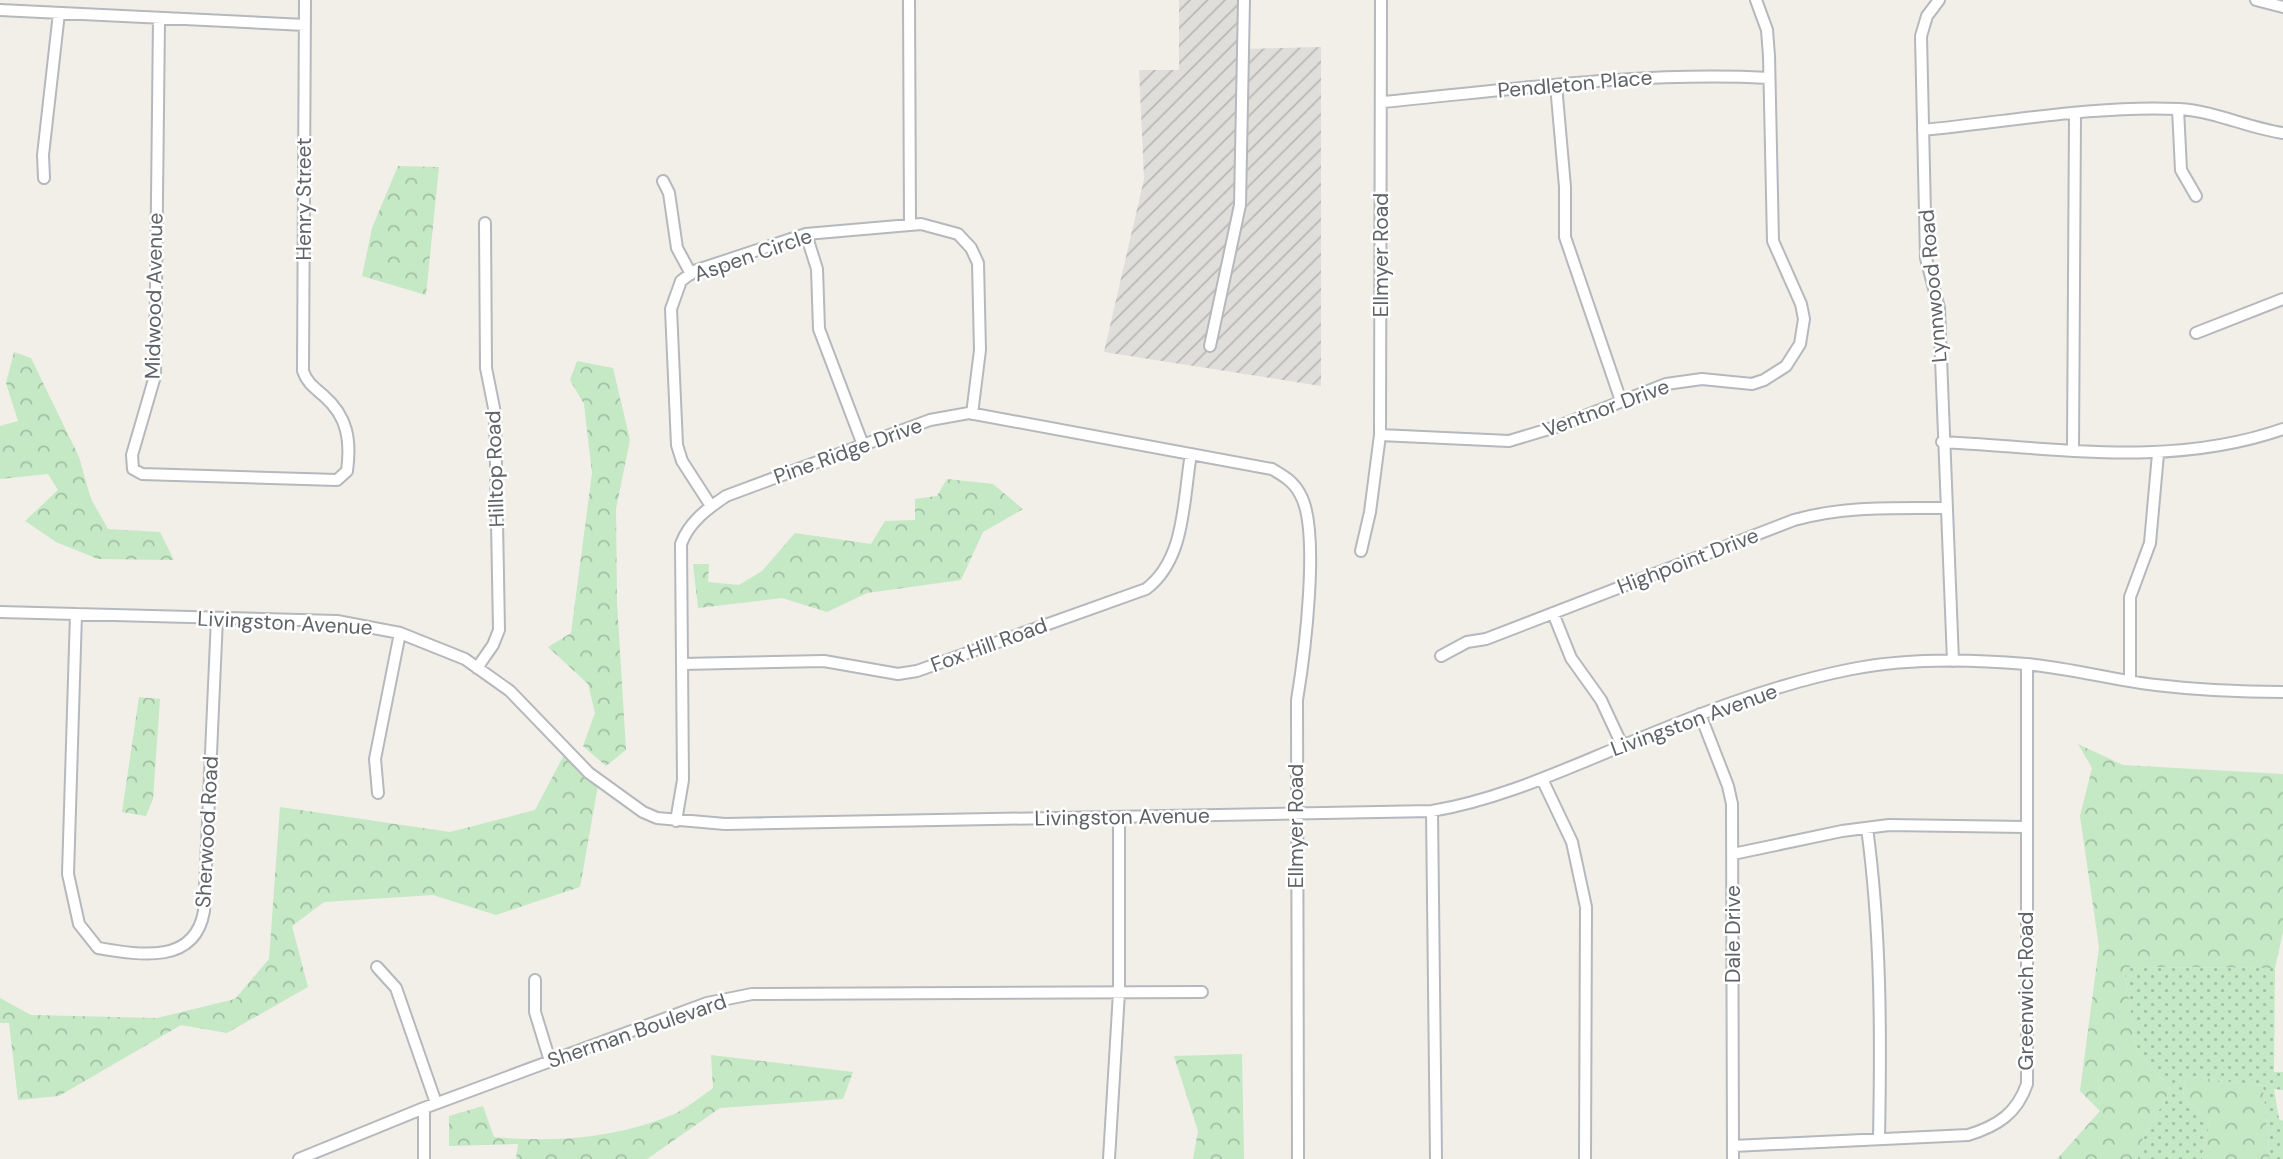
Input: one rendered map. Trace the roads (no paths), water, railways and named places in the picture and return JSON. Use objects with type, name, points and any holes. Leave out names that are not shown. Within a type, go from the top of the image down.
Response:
[{"type":"street","name":"Henry Street","points":[[305,0],[303,360],[305,379],[318,391]]},
{"type":"street","points":[[909,0],[910,224]]},
{"type":"street","points":[[1210,346],[1240,205],[1244,0]]},
{"type":"street","name":"Ellmyer Road","points":[[1361,551],[1370,512],[1380,435],[1381,0]]},
{"type":"street","name":"Ventnor Drive","points":[[1380,435],[1508,442],[1678,381],[1702,379],[1739,384],[1764,380],[1786,366],[1800,344],[1804,319],[1801,304],[1773,242],[1767,30],[1756,0]]},
{"type":"street","name":"Lynnwood Road","points":[[1939,0],[1927,16],[1921,36],[1926,258],[1939,308],[1944,508],[1952,661]]},
{"type":"street","points":[[2256,0],[2283,7]]},
{"type":"street","points":[[0,10],[159,20],[305,25]]},
{"type":"street","points":[[44,178],[43,155],[59,13]]},
{"type":"street","name":"Midwood Avenue","points":[[159,20],[155,376],[132,455],[133,469],[142,474],[337,480],[347,471],[348,432],[339,411],[318,391]]},
{"type":"street","name":"Pendleton Place","points":[[1381,102],[1700,74],[1769,78]]},
{"type":"street","points":[[1556,85],[1565,187],[1565,237],[1621,401]]},
{"type":"street","points":[[1923,130],[2075,115],[2178,109],[2221,116],[2283,133]]},
{"type":"street","points":[[2178,109],[2181,170],[2196,196]]},
{"type":"street","points":[[2073,448],[2075,115]]},
{"type":"street","points":[[663,181],[669,193],[674,240],[691,274]]},
{"type":"street","name":"Hilltop Road","points":[[477,667],[493,645],[499,630],[495,413],[486,368],[485,223]]},
{"type":"street","name":"Aspen Circle","points":[[712,506],[682,461],[677,445],[671,309],[681,281],[691,274],[806,233],[910,224],[940,226],[958,234],[971,248],[978,263],[980,351],[972,414]]},
{"type":"street","points":[[806,233],[817,269],[819,329],[863,445]]},
{"type":"street","points":[[2196,332],[2283,299]]},
{"type":"street","name":"Pine Ridge Drive","points":[[676,821],[683,780],[681,544],[685,533],[726,496],[930,420],[972,414],[1272,469],[1289,479],[1301,494]]},
{"type":"street","points":[[1942,442],[2158,454],[2247,441],[2283,429]]},
{"type":"street","name":"Fox Hill Road","points":[[682,664],[824,661],[898,674],[917,671],[1146,589],[1168,566],[1176,545],[1191,454]]},
{"type":"street","points":[[2130,681],[2130,597],[2150,543],[2158,454]]},
{"type":"street","name":"Ellmyer Road","points":[[1298,1159],[1295,814],[1297,700],[1306,644],[1309,581],[1307,511],[1301,494]]},
{"type":"street","name":"Highpoint Drive","points":[[1441,656],[1467,642],[1486,639],[1805,517],[1860,509],[1944,508]]},
{"type":"street","name":"Livingston Avenue","points":[[0,612],[337,621],[400,633],[454,654],[510,691],[589,773],[643,812],[676,821],[725,824],[1432,811],[1482,800],[1542,779],[1700,714],[1764,692],[1854,668],[1952,661],[2027,664],[2211,691],[2283,692]]},
{"type":"street","points":[[1553,613],[1571,658],[1601,700],[1622,746]]},
{"type":"street","name":"Sherwood Road","points":[[76,614],[68,859],[79,924],[98,948],[169,953],[194,937],[201,928],[204,911],[217,618]]},
{"type":"street","points":[[378,793],[375,759],[400,633]]},
{"type":"street","name":"Greenwich Road","points":[[1733,1146],[1968,1135],[1999,1122],[2020,1103],[2027,1084],[2027,664]]},
{"type":"street","name":"Dale Drive","points":[[1700,714],[1728,786],[1733,854],[1733,1159]]},
{"type":"street","points":[[1542,779],[1572,842],[1587,907],[1585,1159]]},
{"type":"street","points":[[1432,811],[1436,1159]]},
{"type":"street","points":[[1109,1159],[1119,992],[1119,817]]},
{"type":"street","points":[[1733,854],[1867,828],[1928,825],[2025,827]]},
{"type":"street","points":[[1867,828],[1878,925],[1881,1024],[1879,1138]]},
{"type":"street","points":[[377,967],[396,988],[436,1103]]},
{"type":"street","points":[[535,980],[535,1012],[550,1061]]},
{"type":"street","name":"Sherman Boulevard","points":[[299,1159],[436,1103],[707,1003],[752,994],[1202,992]]},
{"type":"street","points":[[424,1108],[424,1159]]}]
